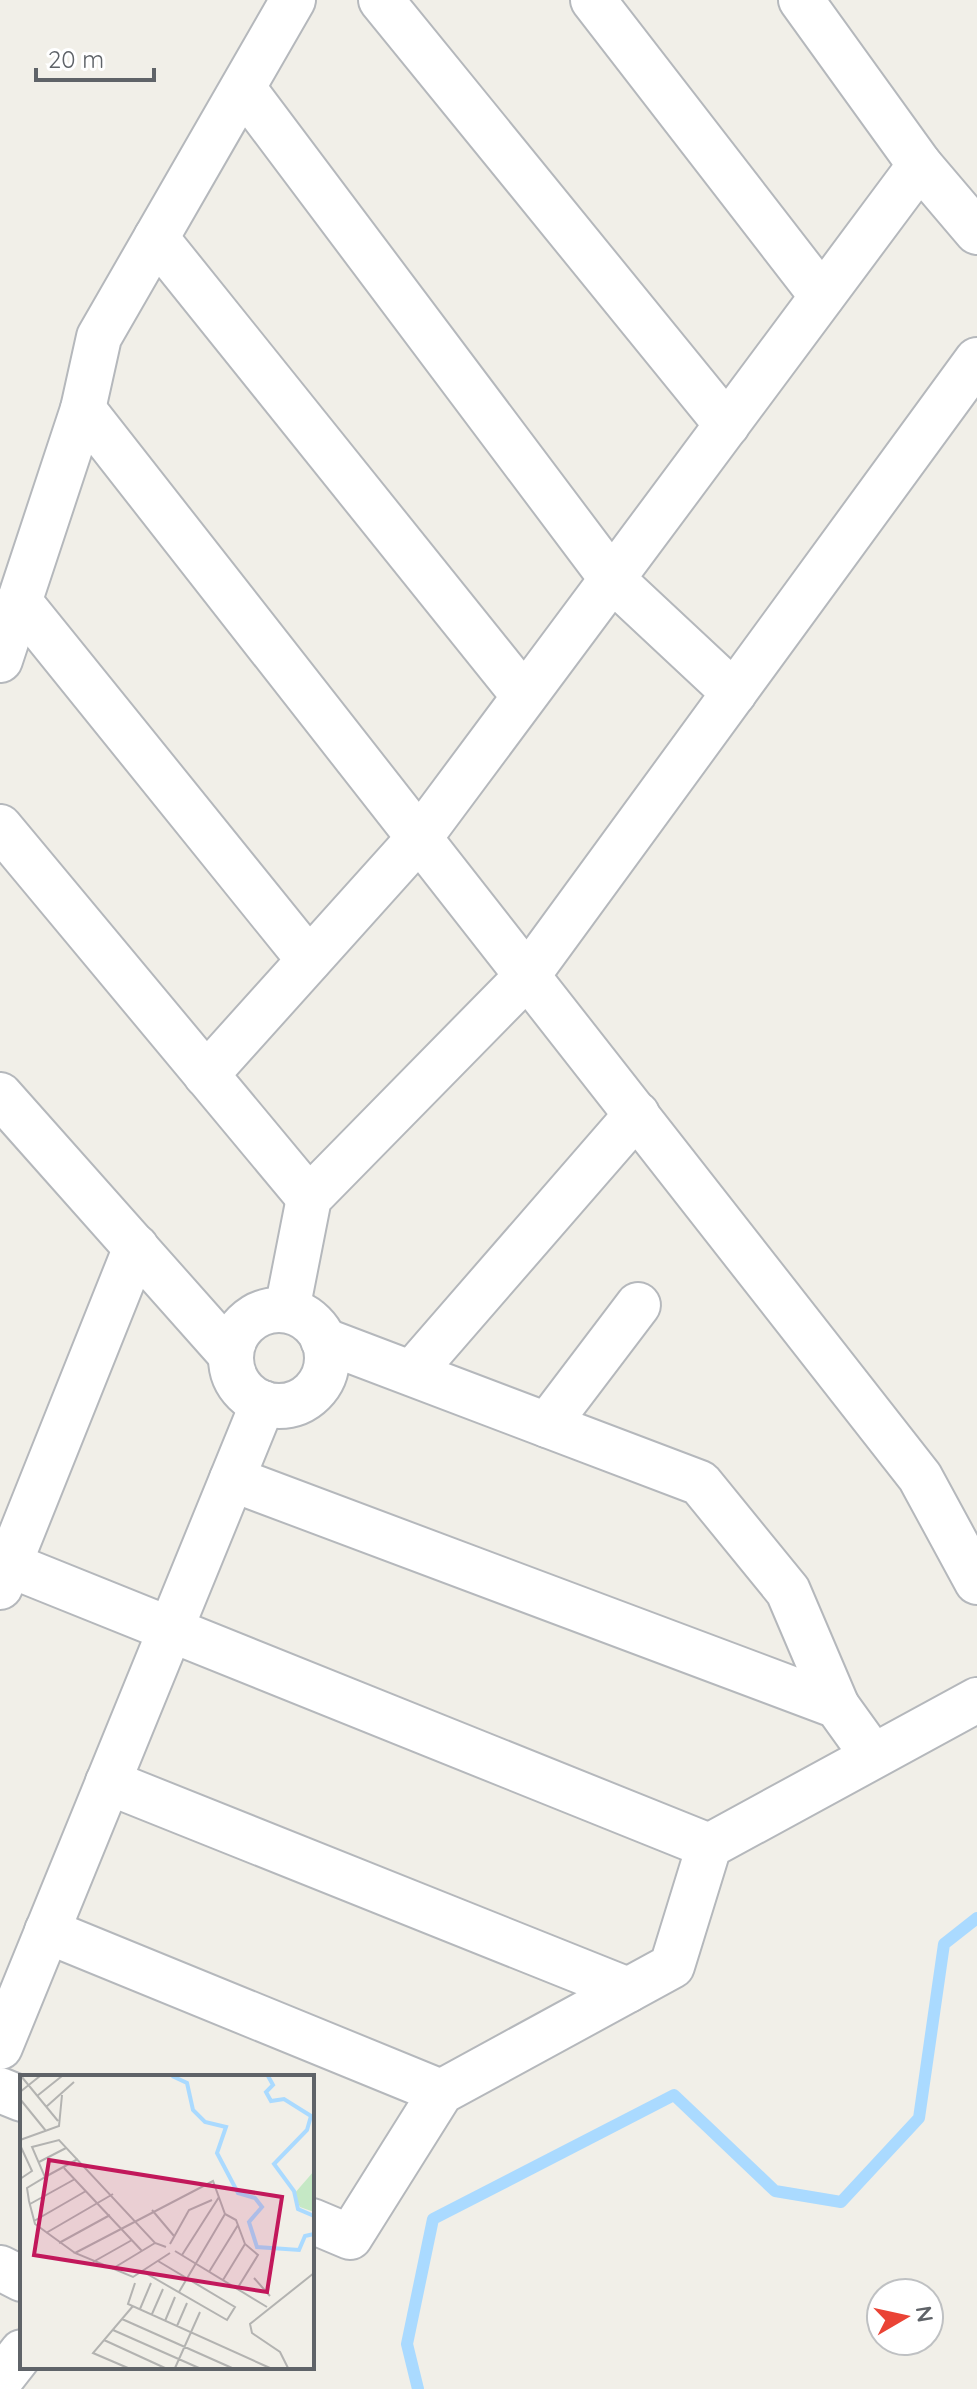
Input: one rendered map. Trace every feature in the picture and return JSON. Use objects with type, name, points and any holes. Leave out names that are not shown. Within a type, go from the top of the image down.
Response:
[{"type":"street","points":[[0,660],[83,409],[99,337],[293,0]]},
{"type":"street","points":[[381,0],[727,425]]},
{"type":"street","points":[[593,0],[822,296]]},
{"type":"street","points":[[801,0],[920,165],[977,232]]},
{"type":"street","points":[[243,88],[612,579],[734,693]]},
{"type":"street","points":[[206,1075],[420,837],[920,165]]},
{"type":"street","points":[[156,238],[524,696]]},
{"type":"street","points":[[287,1310],[309,1198],[527,976],[977,360]]},
{"type":"street","points":[[83,409],[920,1477],[977,1582]]},
{"type":"street","points":[[19,601],[309,960]]},
{"type":"street","points":[[0,827],[309,1198]]},
{"type":"street","points":[[412,1373],[637,1114]]},
{"type":"street","points":[[5,1118],[136,1247],[231,1355]]},
{"type":"street","points":[[136,1247],[3,1571],[170,1631],[709,1846]]},
{"type":"street","points":[[547,1425],[638,1305]]},
{"type":"street","points":[[271,1310],[287,1310],[302,1316],[315,1326],[323,1340],[327,1355],[325,1372],[307,1397],[293,1404],[278,1406],[249,1396],[232,1370],[234,1339],[256,1315],[271,1310]]},
{"type":"street","points":[[323,1340],[700,1483],[788,1591],[837,1706],[873,1756]]},
{"type":"street","points":[[0,2047],[13,1979],[47,1931],[263,1403]]},
{"type":"street","points":[[232,1479],[837,1706]]},
{"type":"street","points":[[314,2222],[350,2237],[441,2092],[672,1966],[709,1846],[977,1700]]},
{"type":"street","points":[[108,1782],[628,1990]]},
{"type":"street","points":[[47,1931],[441,2092]]},
{"type":"street","points":[[0,2090],[20,2098]]},
{"type":"street","points":[[0,2268],[20,2278]]},
{"type":"street","points":[[0,2380],[20,2355]]},
{"type":"waterway","points":[[418,2389],[407,2344],[433,2219],[674,2095],[775,2191],[841,2202],[919,2118],[944,1944],[977,1918]]}]
